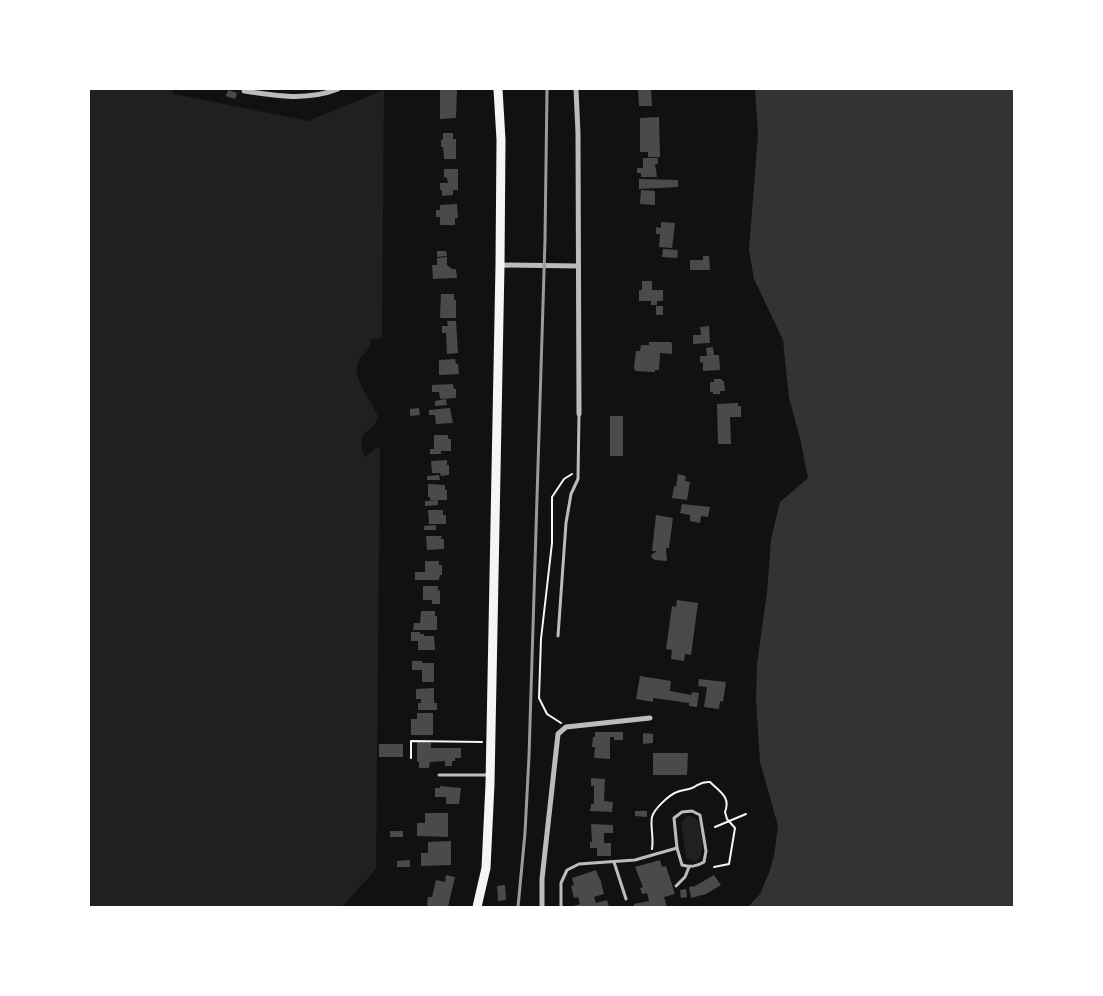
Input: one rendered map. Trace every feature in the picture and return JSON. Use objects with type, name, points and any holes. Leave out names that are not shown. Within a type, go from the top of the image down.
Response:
[{"type":"main road","points":[[477,907],[486,868],[490,775],[500,265],[501,147],[498,89]]},
{"type":"street","points":[[244,91],[287,97],[338,89]]},
{"type":"street","points":[[576,89],[578,133],[579,414]]},
{"type":"street","points":[[500,265],[577,266]]},
{"type":"street","points":[[542,907],[542,879],[558,734],[566,727],[650,718]]},
{"type":"lane","points":[[558,636],[566,523],[571,494],[578,479],[579,414]]},
{"type":"lane","points":[[439,775],[490,775]]},
{"type":"lane","points":[[692,811],[700,815],[706,850],[704,862],[689,867],[682,865],[677,848],[674,818],[682,812],[692,811]]},
{"type":"lane","points":[[561,907],[561,883],[567,870],[579,864],[636,860],[677,848]]},
{"type":"lane","points":[[614,862],[626,899]]},
{"type":"lane","points":[[676,886],[685,877],[689,867]]},
{"type":"path","points":[[566,727],[546,714],[539,698],[540,639],[552,543],[552,496],[564,479],[578,470]]},
{"type":"path","points":[[411,758],[411,741],[482,742]]},
{"type":"path","points":[[715,827],[746,814]]},
{"type":"shaded area","points":[[89,89],[172,89],[173,94],[308,121],[384,90],[382,338],[370,339],[370,346],[359,360],[357,369],[360,383],[378,417],[376,423],[365,433],[361,441],[365,457],[376,448],[380,449],[376,869],[342,907],[89,907]]},
{"type":"shaded area","points":[[755,89],[1014,89],[1014,907],[748,907],[760,894],[769,873],[774,856],[778,826],[760,762],[756,700],[757,664],[767,593],[771,539],[780,502],[808,478],[789,398],[783,340],[754,279],[749,250],[758,134]]},
{"type":"shaded area","points":[[687,816],[698,820],[701,836],[701,854],[695,862],[686,858],[681,822]]},
{"type":"building","points":[[440,89],[457,89],[456,118],[440,119]]},
{"type":"building","points":[[638,89],[651,89],[652,106],[639,106]]},
{"type":"building","points":[[228,90],[237,93],[235,99],[226,96]]},
{"type":"building","points":[[659,117],[660,157],[648,157],[648,152],[640,152],[640,118]]},
{"type":"building","points":[[443,133],[453,133],[453,139],[456,139],[456,159],[444,159],[443,147],[441,147]]},
{"type":"building","points":[[643,158],[658,158],[658,164],[655,164],[657,177],[641,177],[641,173],[637,173],[637,168],[643,168]]},
{"type":"building","points":[[444,169],[458,169],[458,190],[453,190],[453,195],[442,196],[440,183],[448,183],[447,178],[444,177]]},
{"type":"building","points":[[639,179],[678,180],[678,187],[639,189]]},
{"type":"building","points":[[641,190],[655,191],[655,205],[640,204]]},
{"type":"building","points":[[457,204],[458,218],[455,218],[455,225],[440,225],[440,217],[436,217],[436,210],[440,210],[440,205]]},
{"type":"building","points":[[661,222],[675,223],[672,248],[659,247],[660,234],[656,234],[656,227],[661,228]]},
{"type":"building","points":[[663,249],[678,250],[677,258],[662,257]]},
{"type":"building","points":[[437,251],[446,251],[447,256],[437,257]]},
{"type":"building","points":[[703,256],[709,256],[710,270],[690,270],[690,260],[703,260]]},
{"type":"building","points":[[447,257],[447,265],[452,269],[456,269],[457,278],[433,279],[432,265],[437,265],[437,258]]},
{"type":"building","points":[[642,281],[652,281],[652,290],[663,290],[663,301],[657,301],[657,305],[651,305],[651,301],[639,301],[639,290],[642,290]]},
{"type":"building","points":[[441,294],[454,294],[456,318],[440,318]]},
{"type":"building","points":[[656,306],[663,306],[663,315],[656,315]]},
{"type":"building","points":[[447,321],[456,321],[458,353],[447,354],[446,333],[442,333],[442,326],[448,326]]},
{"type":"building","points":[[709,326],[710,343],[693,344],[693,335],[701,335],[700,327]]},
{"type":"building","points":[[649,342],[672,343],[672,354],[660,353],[659,370],[655,370],[655,372],[635,371],[636,351],[640,351],[641,345],[649,345]]},
{"type":"building","points":[[713,347],[714,355],[719,355],[720,370],[703,371],[703,362],[700,363],[700,356],[707,356],[706,348]]},
{"type":"building","points":[[455,359],[456,364],[458,364],[459,374],[439,375],[439,360]]},
{"type":"building","points":[[714,379],[722,379],[724,381],[725,391],[720,391],[720,394],[710,392],[710,382],[714,382]]},
{"type":"building","points":[[453,384],[454,389],[456,389],[456,398],[440,399],[439,392],[432,392],[432,385]]},
{"type":"building","points":[[446,399],[447,405],[435,406],[435,401]]},
{"type":"building","points":[[738,403],[738,406],[741,406],[741,417],[730,417],[731,444],[718,444],[717,404]]},
{"type":"building","points":[[419,408],[420,415],[410,416],[410,409]]},
{"type":"building","points":[[450,408],[453,423],[436,424],[435,415],[429,415],[429,410]]},
{"type":"building","points":[[610,416],[623,416],[623,456],[610,456]]},
{"type":"building","points":[[434,435],[448,435],[448,439],[451,439],[451,451],[441,451],[441,454],[430,454],[430,449],[434,449]]},
{"type":"building","points":[[447,460],[449,475],[441,476],[440,473],[432,473],[431,461]]},
{"type":"building","points":[[678,474],[686,476],[685,481],[690,482],[687,500],[672,498]]},
{"type":"building","points":[[439,475],[440,480],[427,480],[427,476]]},
{"type":"building","points":[[428,484],[445,485],[447,500],[430,500],[430,497],[428,497]]},
{"type":"building","points":[[438,500],[438,505],[425,506],[425,501]]},
{"type":"building","points":[[682,504],[710,507],[708,517],[701,516],[700,523],[690,521],[690,515],[680,513]]},
{"type":"building","points":[[428,510],[443,510],[443,515],[446,515],[446,524],[429,524]]},
{"type":"building","points":[[656,515],[673,518],[669,548],[666,548],[667,561],[655,560],[651,557],[656,551],[652,551]]},
{"type":"building","points":[[436,525],[436,530],[424,530],[424,526]]},
{"type":"building","points":[[426,536],[442,536],[441,539],[444,539],[444,549],[427,550]]},
{"type":"building","points":[[425,561],[439,561],[439,565],[442,565],[442,575],[440,575],[439,580],[415,580],[415,572],[425,572]]},
{"type":"building","points":[[423,586],[438,586],[438,591],[440,590],[440,604],[432,604],[432,600],[423,600]]},
{"type":"building","points":[[677,600],[698,603],[691,655],[685,654],[684,661],[671,659],[672,650],[666,649],[672,606],[676,607]]},
{"type":"building","points":[[421,611],[435,611],[437,630],[413,630],[414,623],[420,623]]},
{"type":"building","points":[[411,632],[420,632],[424,636],[434,636],[435,650],[418,650],[418,641],[411,641]]},
{"type":"building","points":[[412,661],[434,663],[434,682],[422,682],[422,670],[412,670]]},
{"type":"building","points":[[640,676],[671,681],[670,691],[691,695],[692,692],[699,693],[697,707],[689,706],[689,703],[653,698],[653,702],[636,699]]},
{"type":"building","points":[[699,679],[726,682],[723,702],[720,701],[719,709],[704,707],[707,687],[698,686]]},
{"type":"building","points":[[434,688],[434,703],[437,703],[437,710],[418,710],[418,703],[421,703],[421,699],[416,699],[416,689]]},
{"type":"building","points":[[417,713],[433,713],[433,735],[411,735],[411,719],[417,719]]},
{"type":"building","points":[[595,732],[623,732],[623,740],[614,740],[614,737],[610,737],[610,759],[594,758],[595,747],[592,747]]},
{"type":"building","points":[[643,733],[653,734],[653,743],[643,744]]},
{"type":"building","points":[[417,742],[431,742],[431,748],[461,748],[461,758],[455,758],[455,761],[452,761],[452,766],[445,766],[445,761],[430,762],[429,768],[419,768],[419,762],[417,762]]},
{"type":"building","points":[[379,744],[403,744],[403,757],[379,757]]},
{"type":"building","points":[[653,753],[688,753],[687,775],[653,775]]},
{"type":"building","points":[[591,778],[605,779],[604,801],[613,802],[612,812],[590,811],[591,804],[594,804],[594,786],[591,786]]},
{"type":"building","points":[[440,786],[461,788],[459,804],[446,804],[446,797],[435,797],[435,788],[440,788]]},
{"type":"building","points":[[635,811],[647,811],[647,817],[635,816]]},
{"type":"building","points":[[425,813],[448,813],[448,837],[417,836],[417,823],[425,823]]},
{"type":"building","points":[[591,824],[613,825],[613,833],[604,833],[604,843],[611,843],[611,856],[597,856],[597,848],[590,848],[590,842],[592,842]]},
{"type":"building","points":[[390,831],[403,831],[403,837],[390,837]]},
{"type":"building","points":[[451,841],[451,865],[421,866],[421,853],[428,853],[428,842]]},
{"type":"building","points":[[410,860],[410,867],[397,867],[397,861]]},
{"type":"building","points":[[660,860],[662,867],[666,866],[675,894],[664,897],[667,907],[630,907],[634,906],[634,904],[649,901],[647,893],[642,894],[640,888],[643,887],[635,867]]},
{"type":"building","points":[[596,870],[604,894],[594,897],[596,903],[607,900],[609,907],[570,907],[580,904],[578,897],[574,898],[571,886],[574,885],[572,878]]},
{"type":"building","points":[[446,875],[455,877],[448,907],[430,907],[427,905],[428,897],[432,897],[436,880],[445,882]]},
{"type":"building","points":[[714,875],[721,885],[706,894],[691,898],[689,887],[695,886]]},
{"type":"building","points":[[505,885],[506,900],[498,901],[497,886]]},
{"type":"building","points":[[686,889],[687,897],[681,898],[680,890]]},
{"type":"railway","points":[[518,907],[525,833],[529,756],[545,240],[547,89]]}]
